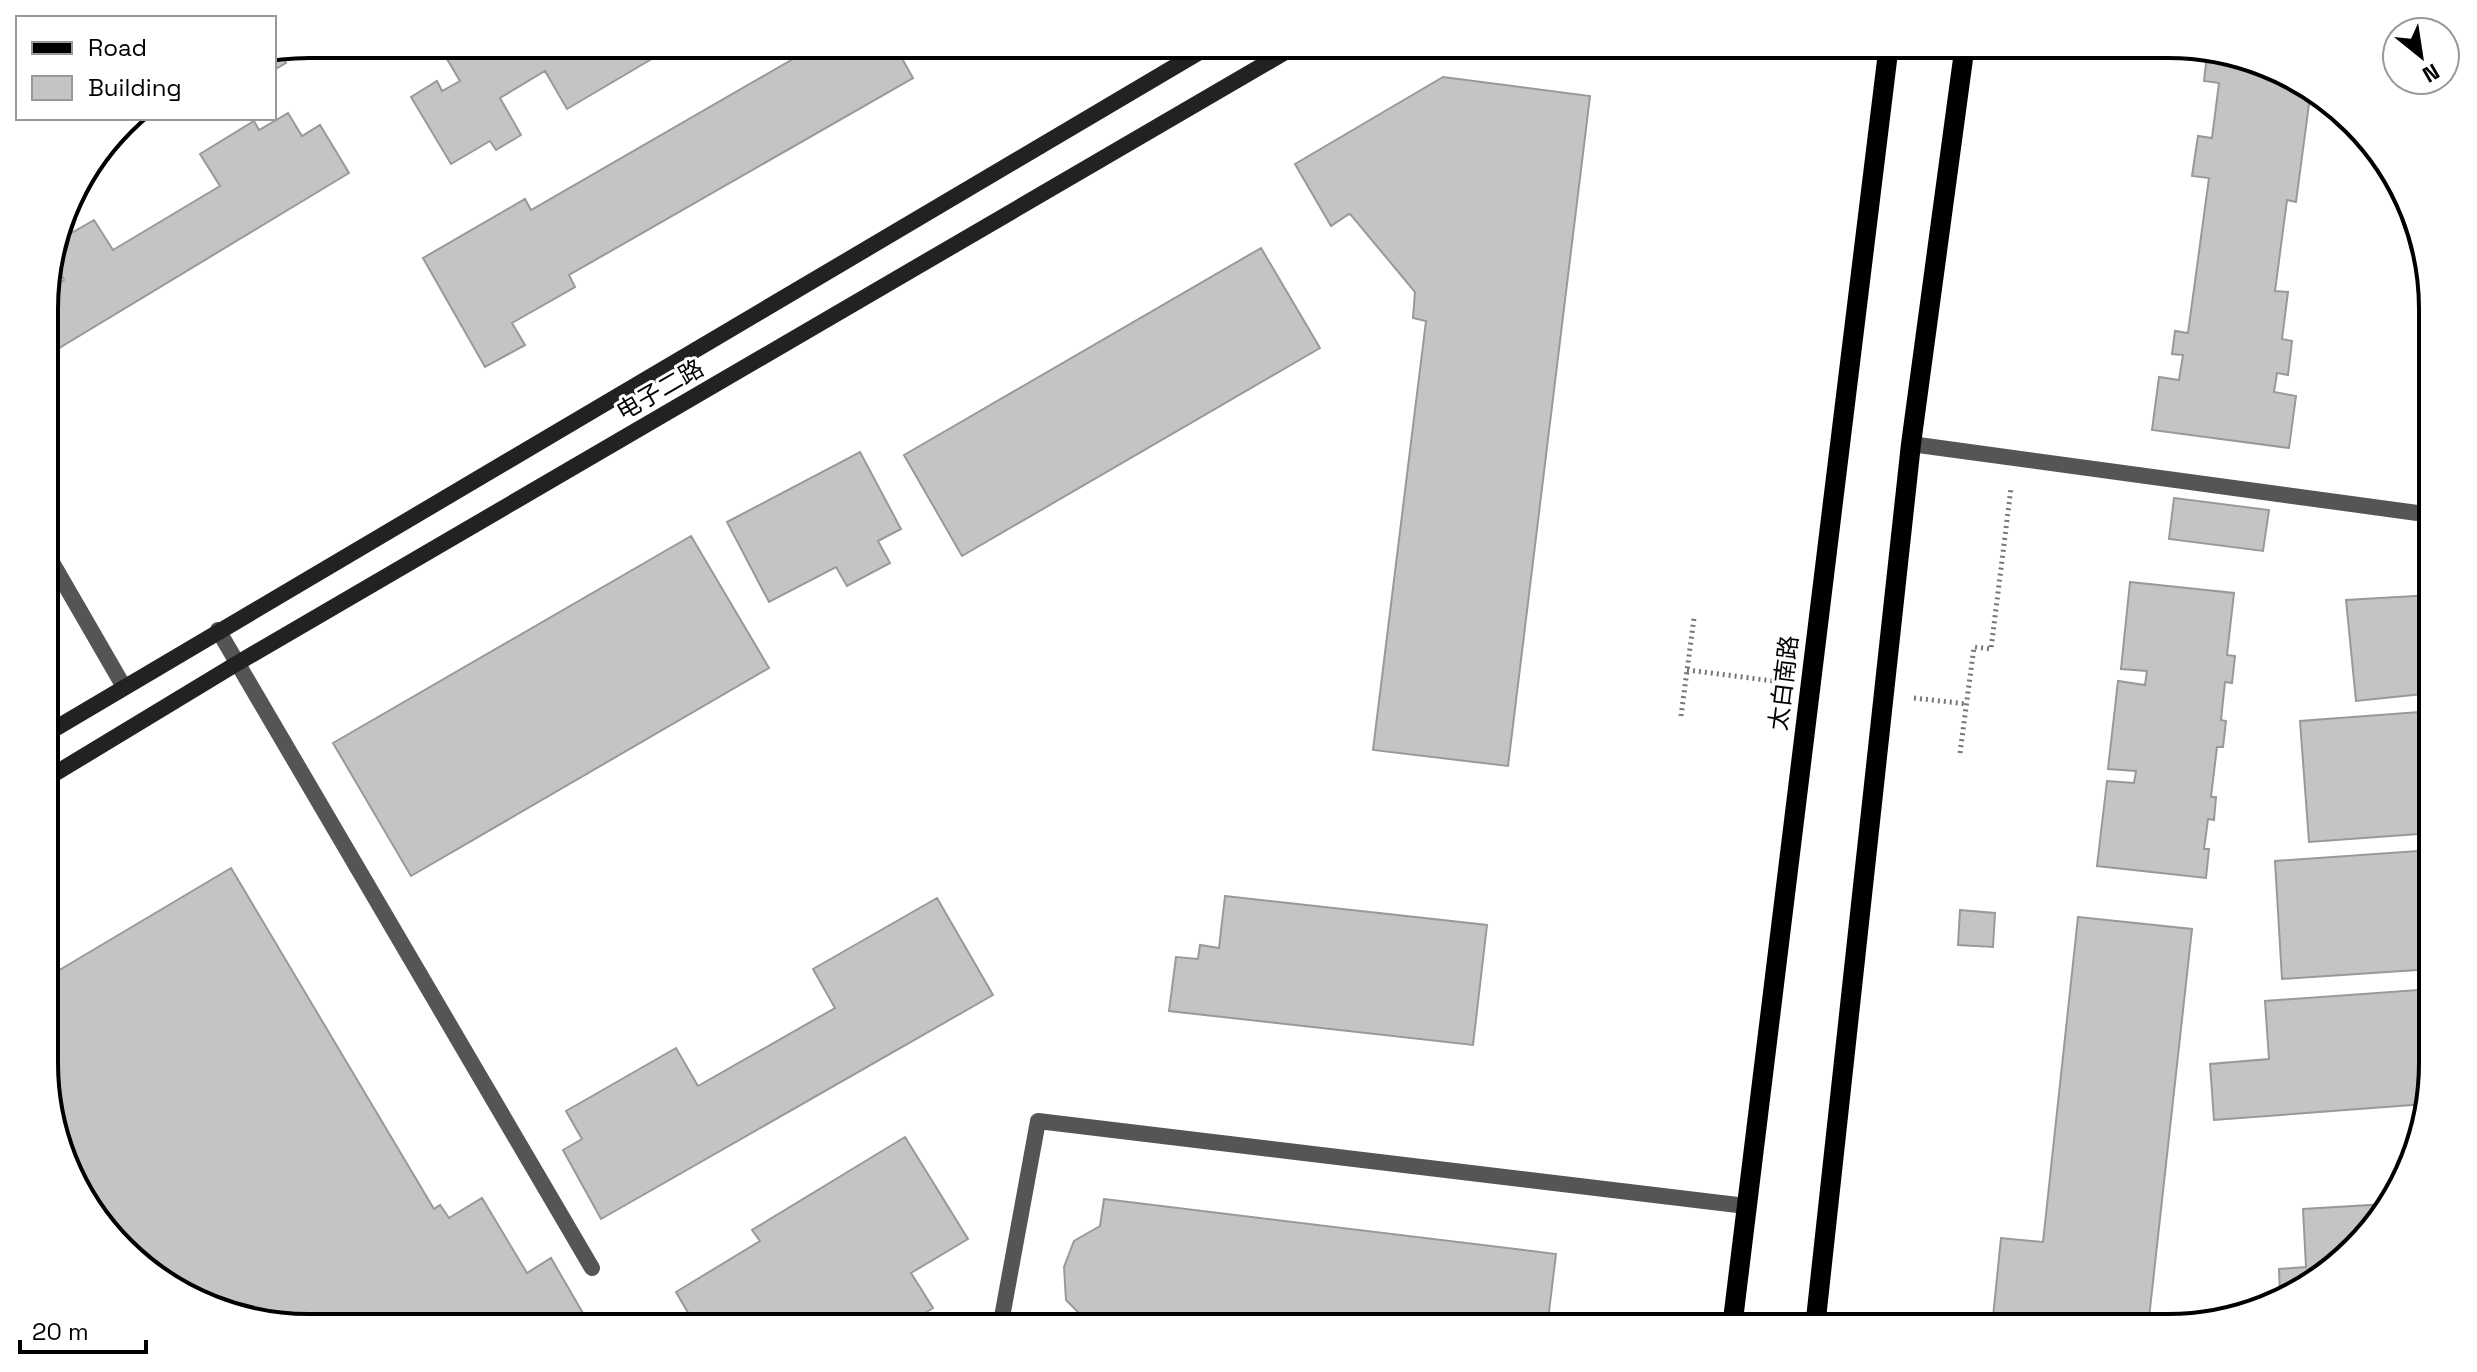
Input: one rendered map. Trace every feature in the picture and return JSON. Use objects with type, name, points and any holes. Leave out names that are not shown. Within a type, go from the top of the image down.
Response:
[{"type":"main road","name":"电子二路","points":[[58,772],[236,664],[1274,58]]},
{"type":"main road","name":"太白南路","points":[[1734,1313],[1887,58]]},
{"type":"main road","points":[[1817,1313],[1911,444],[1963,58]]},
{"type":"main road","name":"电子二路","points":[[58,727],[1188,59]]},
{"type":"street","points":[[1911,444],[2418,513]]},
{"type":"street","points":[[58,573],[124,687]]},
{"type":"street","points":[[218,630],[592,1268]]},
{"type":"street","points":[[1003,1314],[1038,1121],[1746,1206]]},
{"type":"path","points":[[1960,753],[1974,647],[1991,649],[2015,458]]},
{"type":"path","points":[[1681,716],[1694,618]]},
{"type":"building","points":[[447,59],[652,59],[567,109],[545,71],[500,98],[521,135],[496,150],[490,141],[451,164],[411,97],[437,81],[442,91],[460,81]]},
{"type":"building","points":[[793,59],[902,59],[913,78],[569,275],[575,287],[512,323],[525,345],[485,367],[423,258],[525,199],[531,210]]},
{"type":"building","points":[[284,60],[286,63],[276,69],[276,61]]},
{"type":"building","points":[[2206,61],[2264,77],[2309,102],[2296,202],[2287,200],[2275,291],[2288,292],[2282,339],[2292,341],[2288,375],[2277,373],[2274,392],[2296,396],[2289,448],[2152,430],[2159,377],[2179,380],[2183,355],[2172,354],[2175,331],[2188,333],[2209,178],[2192,176],[2198,136],[2212,138],[2219,83],[2204,81]]},
{"type":"building","points":[[1443,77],[1590,96],[1508,766],[1373,750],[1426,321],[1413,318],[1415,292],[1351,215],[1331,226],[1295,164]]},
{"type":"building","points":[[288,113],[302,136],[320,125],[349,173],[58,349],[60,283],[64,280],[60,274],[69,234],[94,220],[113,250],[220,186],[200,154],[254,121],[259,130]]},
{"type":"building","points":[[1261,248],[1320,348],[962,556],[904,455]]},
{"type":"building","points":[[860,452],[901,529],[878,541],[890,563],[847,586],[836,567],[769,602],[727,522]]},
{"type":"building","points":[[2174,498],[2269,510],[2263,551],[2169,539]]},
{"type":"building","points":[[691,536],[769,668],[411,876],[333,743]]},
{"type":"building","points":[[2130,582],[2234,593],[2227,655],[2235,656],[2232,683],[2225,682],[2221,720],[2226,721],[2223,747],[2217,747],[2211,797],[2216,797],[2214,820],[2208,819],[2204,849],[2209,849],[2206,878],[2097,866],[2107,781],[2134,783],[2136,771],[2108,769],[2118,681],[2145,685],[2147,671],[2121,669]]},
{"type":"building","points":[[2418,596],[2418,694],[2356,701],[2346,600]]},
{"type":"building","points":[[2418,712],[2418,834],[2309,842],[2300,721]]},
{"type":"building","points":[[2418,851],[2418,970],[2282,979],[2275,861]]},
{"type":"building","points":[[231,868],[434,1209],[440,1205],[449,1218],[482,1198],[527,1273],[551,1258],[583,1314],[276,1312],[213,1295],[156,1262],[120,1228],[100,1202],[71,1144],[60,1096],[58,971]]},
{"type":"building","points":[[1225,896],[1487,925],[1473,1045],[1169,1011],[1176,957],[1198,959],[1200,945],[1219,948]]},
{"type":"building","points":[[937,898],[993,995],[601,1219],[563,1150],[582,1139],[566,1111],[676,1048],[698,1086],[835,1008],[813,969]]},
{"type":"building","points":[[1960,910],[1995,913],[1993,947],[1958,945]]},
{"type":"building","points":[[2078,917],[2192,929],[2150,1313],[1993,1313],[2001,1238],[2043,1242]]},
{"type":"building","points":[[2418,990],[2418,1079],[2415,1105],[2214,1120],[2210,1064],[2269,1059],[2265,1001]]},
{"type":"building","points":[[905,1137],[968,1239],[911,1273],[933,1308],[924,1314],[689,1314],[676,1292],[760,1241],[752,1230]]},
{"type":"building","points":[[1104,1199],[1556,1254],[1549,1313],[1080,1314],[1066,1300],[1064,1267],[1074,1241],[1100,1226]]},
{"type":"building","points":[[2374,1205],[2333,1252],[2280,1288],[2279,1269],[2306,1267],[2303,1209]]}]
